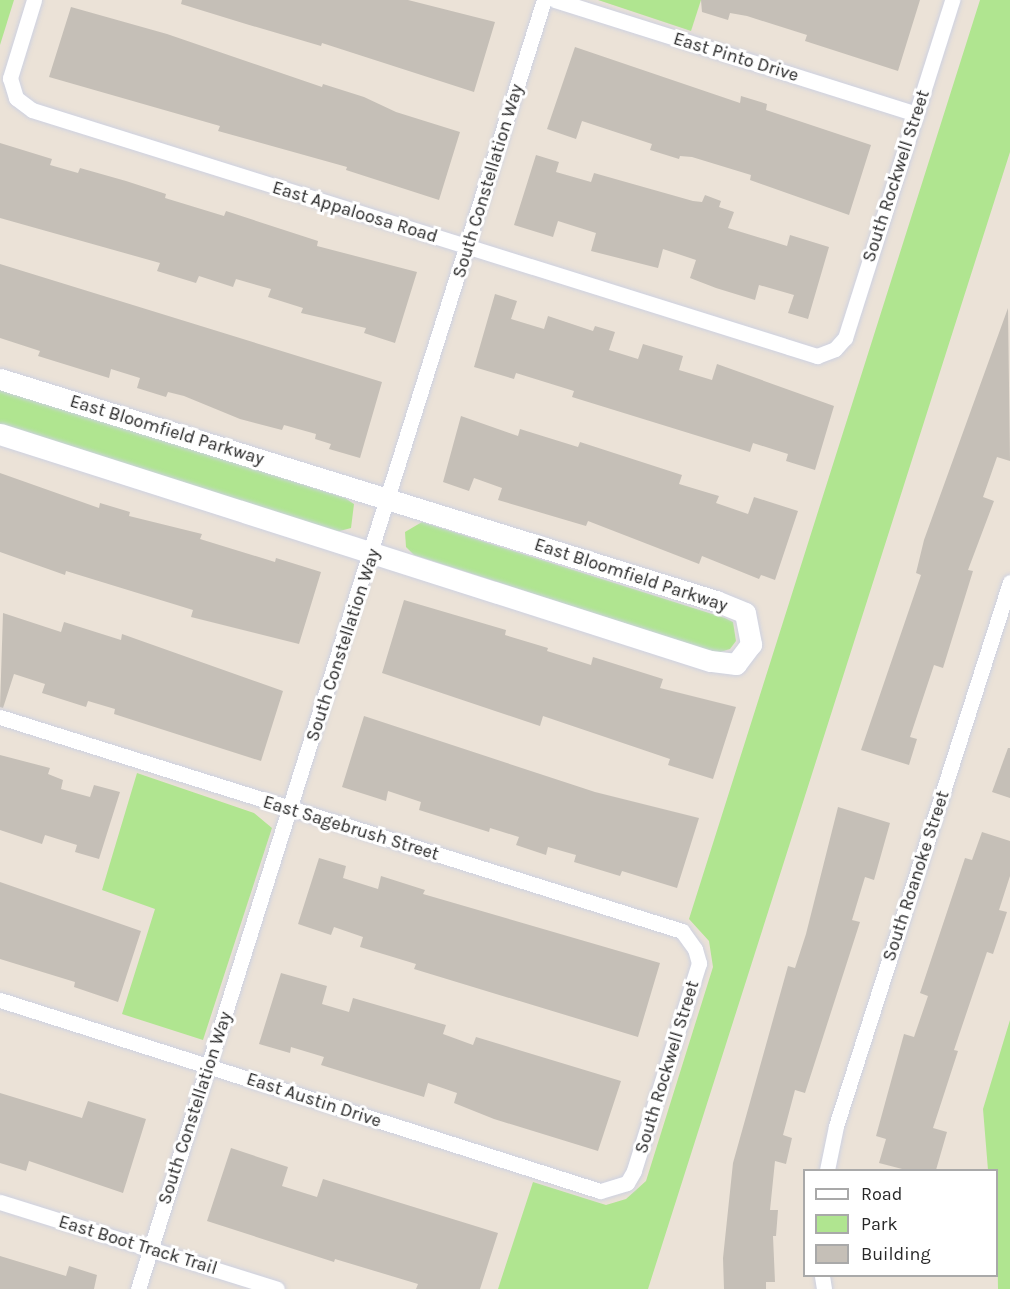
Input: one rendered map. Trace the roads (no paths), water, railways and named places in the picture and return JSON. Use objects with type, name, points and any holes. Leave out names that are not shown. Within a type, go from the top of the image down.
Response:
[{"type":"street","name":"East Appaloosa Road","points":[[34,0],[10,78],[15,98],[32,110],[808,354],[817,356],[836,350]]},
{"type":"street","name":"South Constellation Way","points":[[138,1289],[469,248],[544,0]]},
{"type":"street","name":"East Pinto Drive","points":[[555,0],[916,114]]},
{"type":"street","name":"South Rockwell Street","points":[[836,350],[845,338],[952,0]]},
{"type":"street","name":"East Bloomfield Parkway","points":[[0,379],[389,498],[745,613],[751,644],[736,664],[710,661],[0,434]]},
{"type":"street","name":"South Roanoke Street","points":[[827,1169],[836,1126],[1010,582]]},
{"type":"street","name":"East Sagebrush Street","points":[[0,717],[682,931],[695,949]]},
{"type":"street","name":"South Rockwell Street","points":[[627,1183],[634,1171],[699,963],[695,949]]},
{"type":"street","name":"East Austin Drive","points":[[0,1000],[600,1191],[627,1183]]},
{"type":"street","name":"East Boot Track Trail","points":[[0,1202],[277,1289]]}]
